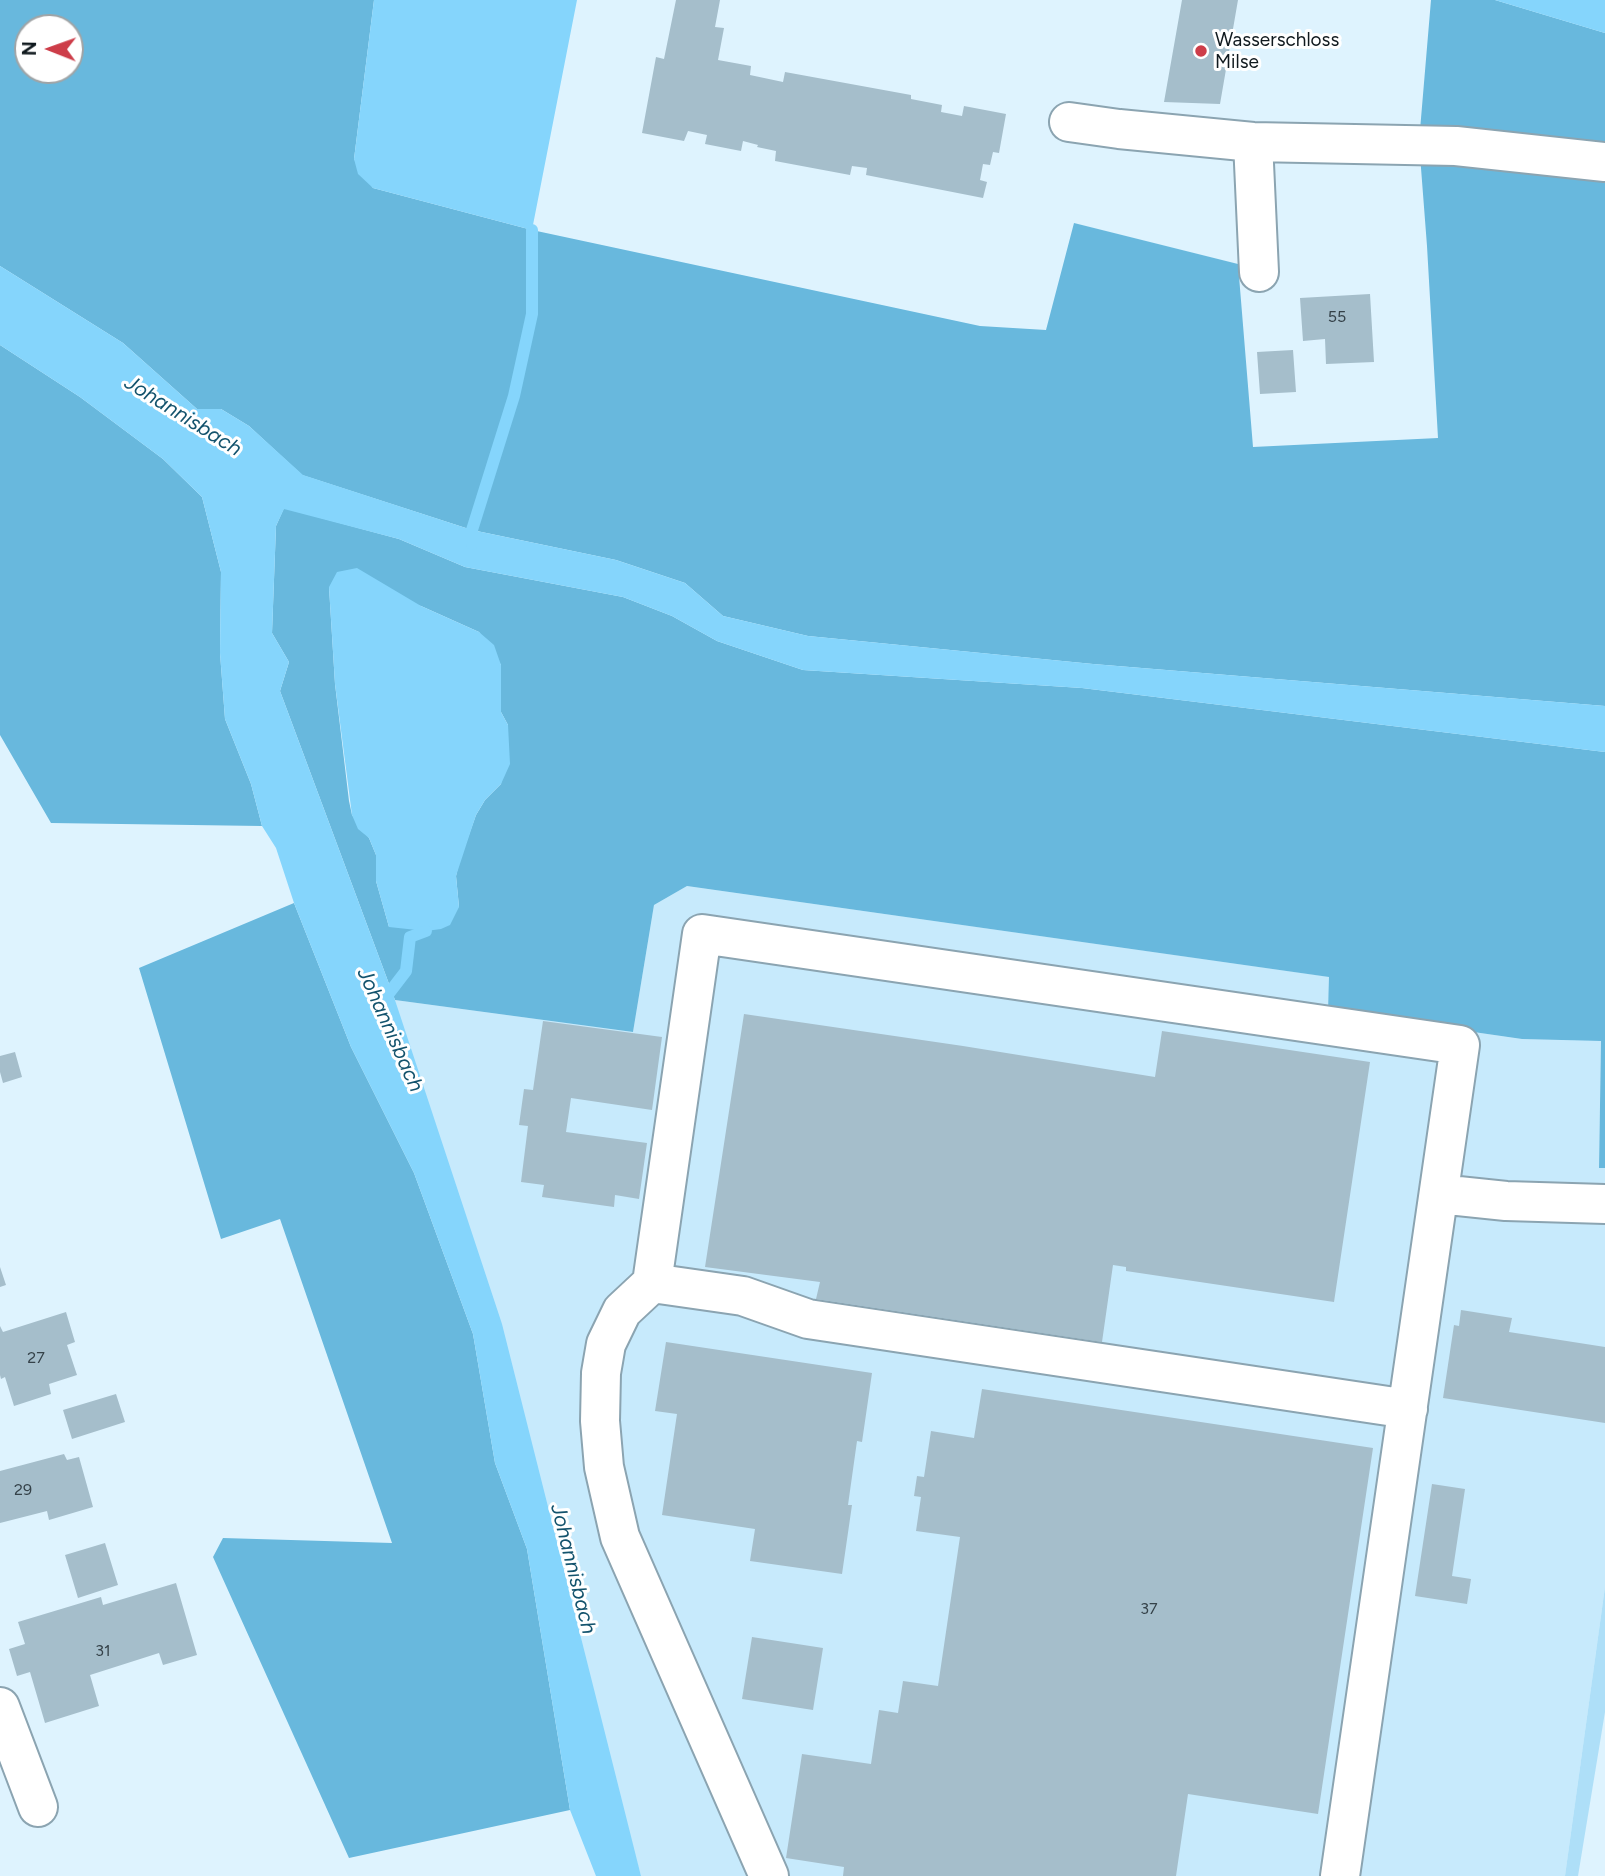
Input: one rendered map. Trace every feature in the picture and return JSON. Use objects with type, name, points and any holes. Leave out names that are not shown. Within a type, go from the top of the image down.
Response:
[{"type":"lane","points":[[1069,121],[1119,129],[1253,142],[1456,146],[1605,162]]},
{"type":"lane","points":[[1253,142],[1259,272]]},
{"type":"lane","points":[[769,1876],[620,1537],[604,1466],[600,1421],[606,1344],[622,1311],[652,1283],[702,934],[1460,1045],[1340,1876]]},
{"type":"lane","points":[[1439,1194],[1506,1201],[1605,1204]]},
{"type":"lane","points":[[652,1283],[743,1296],[808,1319],[1408,1409]]},
{"type":"lane","points":[[0,1707],[38,1807]]},
{"type":"shaded area","points":[[0,0],[374,0],[354,159],[373,188],[532,230],[980,326],[1046,330],[1074,223],[1238,264],[1253,447],[1438,438],[1419,142],[1431,0],[1495,0],[1605,33],[1605,706],[1093,664],[808,636],[723,616],[685,583],[616,560],[472,530],[302,475],[249,426],[221,409],[197,409],[123,343],[0,266]]},
{"type":"shaded area","points":[[0,345],[80,397],[163,459],[202,497],[221,572],[220,653],[225,719],[251,784],[262,826],[51,823],[0,735]]},
{"type":"shaded area","points":[[284,508],[399,539],[465,567],[623,597],[672,616],[717,641],[803,670],[1082,688],[1605,752],[1605,1168],[1599,1168],[1601,1041],[1522,1039],[1328,1011],[1329,977],[687,886],[654,905],[633,1032],[395,1000],[280,691],[289,662],[272,633],[276,526]],"holes":[[[329,587],[421,606],[479,632],[501,665],[501,712],[508,725],[501,784],[485,800],[476,815],[459,863],[456,876],[459,907],[389,927],[376,881],[376,855],[369,838],[352,815],[349,801],[335,684]]]},
{"type":"shaded area","points":[[687,886],[1330,977],[1328,1011],[1522,1039],[1601,1041],[1599,1167],[1605,1168],[1605,1587],[1565,1876],[641,1876],[395,1000],[633,1032],[654,905]]},
{"type":"shaded area","points":[[294,903],[351,1047],[414,1173],[473,1334],[495,1463],[527,1549],[570,1810],[349,1858],[213,1557],[223,1538],[392,1543],[280,1219],[221,1239],[139,968]]},
{"type":"shaded area","points":[[1605,1587],[1605,1712],[1578,1876],[1565,1876]]},
{"type":"water","points":[[374,0],[577,0],[532,230],[373,188],[358,174],[354,159]]},
{"type":"water","points":[[1495,0],[1605,0],[1605,33]]},
{"type":"water","name":"Johannisbach","points":[[0,266],[123,343],[197,409],[221,409],[249,426],[303,475],[472,530],[616,560],[685,583],[723,616],[808,636],[1093,664],[1605,706],[1605,752],[1082,688],[803,670],[717,641],[672,616],[623,597],[465,567],[399,539],[284,509],[276,526],[272,633],[289,662],[280,691],[395,1000],[502,1324],[641,1876],[596,1876],[570,1810],[527,1549],[495,1463],[473,1334],[414,1173],[351,1047],[294,903],[276,848],[262,826],[251,784],[225,719],[220,653],[221,572],[202,497],[163,459],[80,397],[0,345]]},
{"type":"water","points":[[357,568],[421,606],[479,632],[494,645],[501,665],[501,712],[508,725],[510,764],[501,784],[485,800],[476,815],[456,876],[459,907],[450,925],[441,929],[426,931],[389,927],[376,881],[376,855],[369,838],[358,829],[352,815],[335,684],[329,587],[337,572]]},
{"type":"building","points":[[676,0],[720,0],[715,27],[724,28],[718,60],[751,66],[750,75],[783,82],[785,72],[911,95],[911,99],[942,105],[941,112],[962,116],[964,106],[1006,114],[999,153],[993,152],[990,165],[983,164],[980,180],[987,182],[983,198],[866,175],[867,168],[852,166],[850,175],[775,161],[776,151],[743,141],[741,151],[705,144],[707,135],[688,131],[684,141],[642,133],[656,57],[664,59]]},
{"type":"building","name":"Wasserschloss Milse","points":[[1182,0],[1238,0],[1220,104],[1164,102]]},
{"type":"building","points":[[1370,294],[1374,362],[1326,364],[1325,339],[1303,341],[1300,298]]},
{"type":"building","points":[[1293,350],[1296,392],[1260,394],[1257,352]]},
{"type":"building","points":[[744,1014],[1155,1077],[1162,1031],[1370,1062],[1334,1302],[1126,1271],[1126,1267],[1113,1265],[1102,1342],[816,1299],[820,1282],[705,1267]]},
{"type":"building","points":[[543,1021],[662,1037],[652,1110],[571,1098],[566,1132],[647,1143],[639,1199],[615,1195],[614,1207],[542,1197],[544,1185],[521,1182],[528,1126],[519,1125],[524,1089],[533,1090]]},
{"type":"building","points":[[15,1052],[22,1077],[3,1083],[0,1056]]},
{"type":"building","points":[[0,1267],[6,1285],[0,1287]]},
{"type":"building","points":[[1461,1310],[1512,1318],[1509,1332],[1605,1347],[1605,1423],[1443,1398],[1454,1325],[1459,1326]]},
{"type":"building","points":[[66,1312],[75,1342],[67,1345],[77,1375],[49,1384],[51,1394],[14,1406],[5,1377],[1,1379],[0,1375],[0,1326],[3,1332]]},
{"type":"building","points":[[666,1342],[872,1373],[862,1442],[857,1441],[848,1505],[852,1505],[842,1574],[750,1561],[755,1529],[662,1515],[677,1414],[655,1411]]},
{"type":"building","points":[[982,1389],[1373,1448],[1318,1814],[1188,1794],[1176,1876],[843,1876],[844,1867],[786,1858],[802,1754],[871,1764],[879,1710],[898,1713],[903,1681],[938,1686],[960,1537],[916,1531],[921,1497],[914,1496],[917,1476],[924,1477],[931,1431],[974,1438]]},
{"type":"building","points":[[116,1394],[125,1422],[72,1439],[63,1410]]},
{"type":"building","points":[[64,1454],[67,1460],[79,1457],[93,1507],[49,1520],[47,1511],[0,1523],[0,1471]]},
{"type":"building","points":[[1432,1484],[1465,1489],[1452,1576],[1471,1579],[1467,1604],[1415,1596]]},
{"type":"building","points":[[105,1543],[118,1585],[78,1598],[65,1555]]},
{"type":"building","points":[[176,1583],[197,1655],[163,1665],[159,1653],[90,1675],[99,1706],[45,1723],[30,1672],[17,1676],[9,1649],[25,1644],[18,1622],[101,1597],[103,1605]]},
{"type":"building","points":[[752,1637],[823,1648],[813,1710],[742,1699]]},
{"type":"waterway","points":[[472,544],[472,530],[514,396],[532,314],[532,230]]},
{"type":"waterway","name":"Johannisbach","points":[[383,1001],[406,971],[410,937],[426,931]]},
{"type":"place","name":"Wasserschloss Milse","points":[[1201,51]]}]
